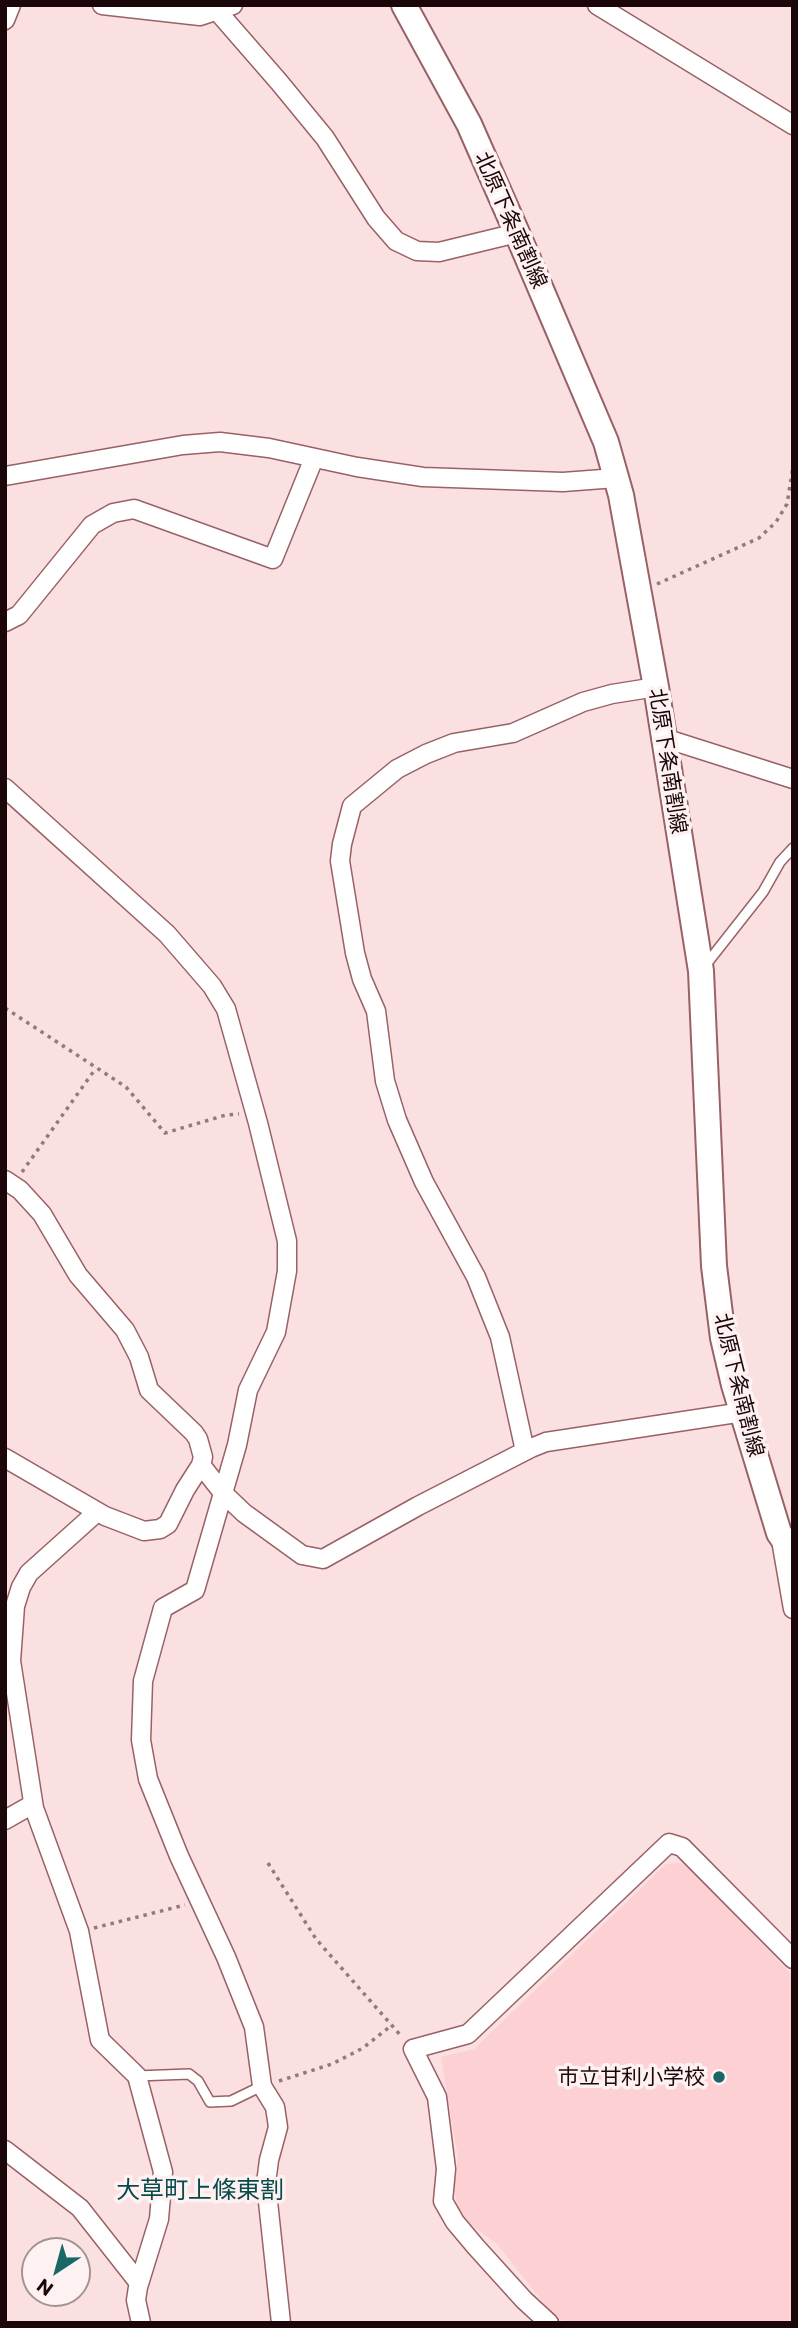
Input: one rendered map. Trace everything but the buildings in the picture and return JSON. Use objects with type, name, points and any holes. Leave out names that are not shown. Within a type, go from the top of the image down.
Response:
[{"type":"main road","name":"北原下条南割線","points":[[404,5],[469,124],[606,442],[616,478],[656,687],[701,971],[714,1266],[723,1338],[743,1412],[786,1543]]},
{"type":"street","points":[[5,20],[11,5]]},
{"type":"street","points":[[102,5],[200,16],[220,7],[325,138],[376,218],[396,241],[417,251],[439,252],[517,233]]},
{"type":"street","points":[[609,8],[793,125]]},
{"type":"street","points":[[5,477],[183,445],[220,442],[269,448],[357,467],[423,477],[551,482],[616,478]]},
{"type":"street","points":[[5,622],[19,615],[92,525],[113,513],[134,509],[273,559],[314,458]]},
{"type":"street","points":[[525,1451],[500,1337],[476,1277],[424,1182],[397,1120],[384,1081],[376,1011],[362,979],[355,953],[340,860],[342,844],[352,806],[397,769],[426,754],[454,743],[513,733],[602,696],[656,687]]},
{"type":"street","points":[[664,738],[793,779]]},
{"type":"street","points":[[5,788],[167,934],[212,986],[226,1009],[287,1241],[287,1271],[276,1332],[248,1390],[237,1444],[195,1590],[163,1608],[143,1681],[141,1740],[148,1779],[254,2026],[262,2086],[275,2107],[278,2127],[266,2183],[281,2323]]},
{"type":"street","points":[[5,1458],[97,1512],[144,1531],[160,1529],[168,1524],[203,1457],[198,1439],[149,1390],[139,1357],[125,1330],[78,1275],[41,1214],[9,1182]]},
{"type":"street","points":[[201,1465],[223,1493],[244,1513],[302,1555],[323,1559],[546,1442],[743,1412]]},
{"type":"street","points":[[97,1512],[29,1573],[15,1605],[11,1661],[33,1804],[79,1931],[100,2040],[137,2076],[163,2172],[159,2219],[136,2300],[141,2323]]},
{"type":"street","points":[[786,1543],[793,1609]]},
{"type":"street","points":[[5,1820],[33,1804]]},
{"type":"street","points":[[549,2323],[475,2248],[443,2201],[446,2169],[437,2097],[413,2049],[468,2034],[669,1843],[682,1847],[793,1959]]},
{"type":"street","points":[[5,2150],[80,2208],[139,2283]]},
{"type":"lane","points":[[701,971],[764,892],[780,862],[793,848]]},
{"type":"lane","points":[[137,2076],[189,2074],[198,2081],[210,2102],[231,2101],[262,2086]]},
{"type":"path","points":[[639,592],[759,538],[776,522],[788,505],[793,467]]},
{"type":"path","points":[[5,1008],[126,1087],[165,1133],[226,1115],[255,1112]]},
{"type":"path","points":[[9,1182],[96,1068]]},
{"type":"path","points":[[268,1863],[316,1939],[413,2049]]},
{"type":"path","points":[[79,1931],[163,1912],[200,1900]]},
{"type":"path","points":[[262,2086],[332,2064],[363,2048],[392,2025]]},
{"type":"shaded area","points":[[681,1863],[692,1871],[793,1976],[793,2323],[565,2323],[550,2311],[497,2244],[470,2224],[457,2207],[454,2188],[458,2158],[441,2057],[474,2049],[666,1864]]},
{"type":"place","name":"市立甘利小学校","points":[[719,2077]]},
{"type":"district","name":"大草町上條東割","points":[[200,2190]]}]
